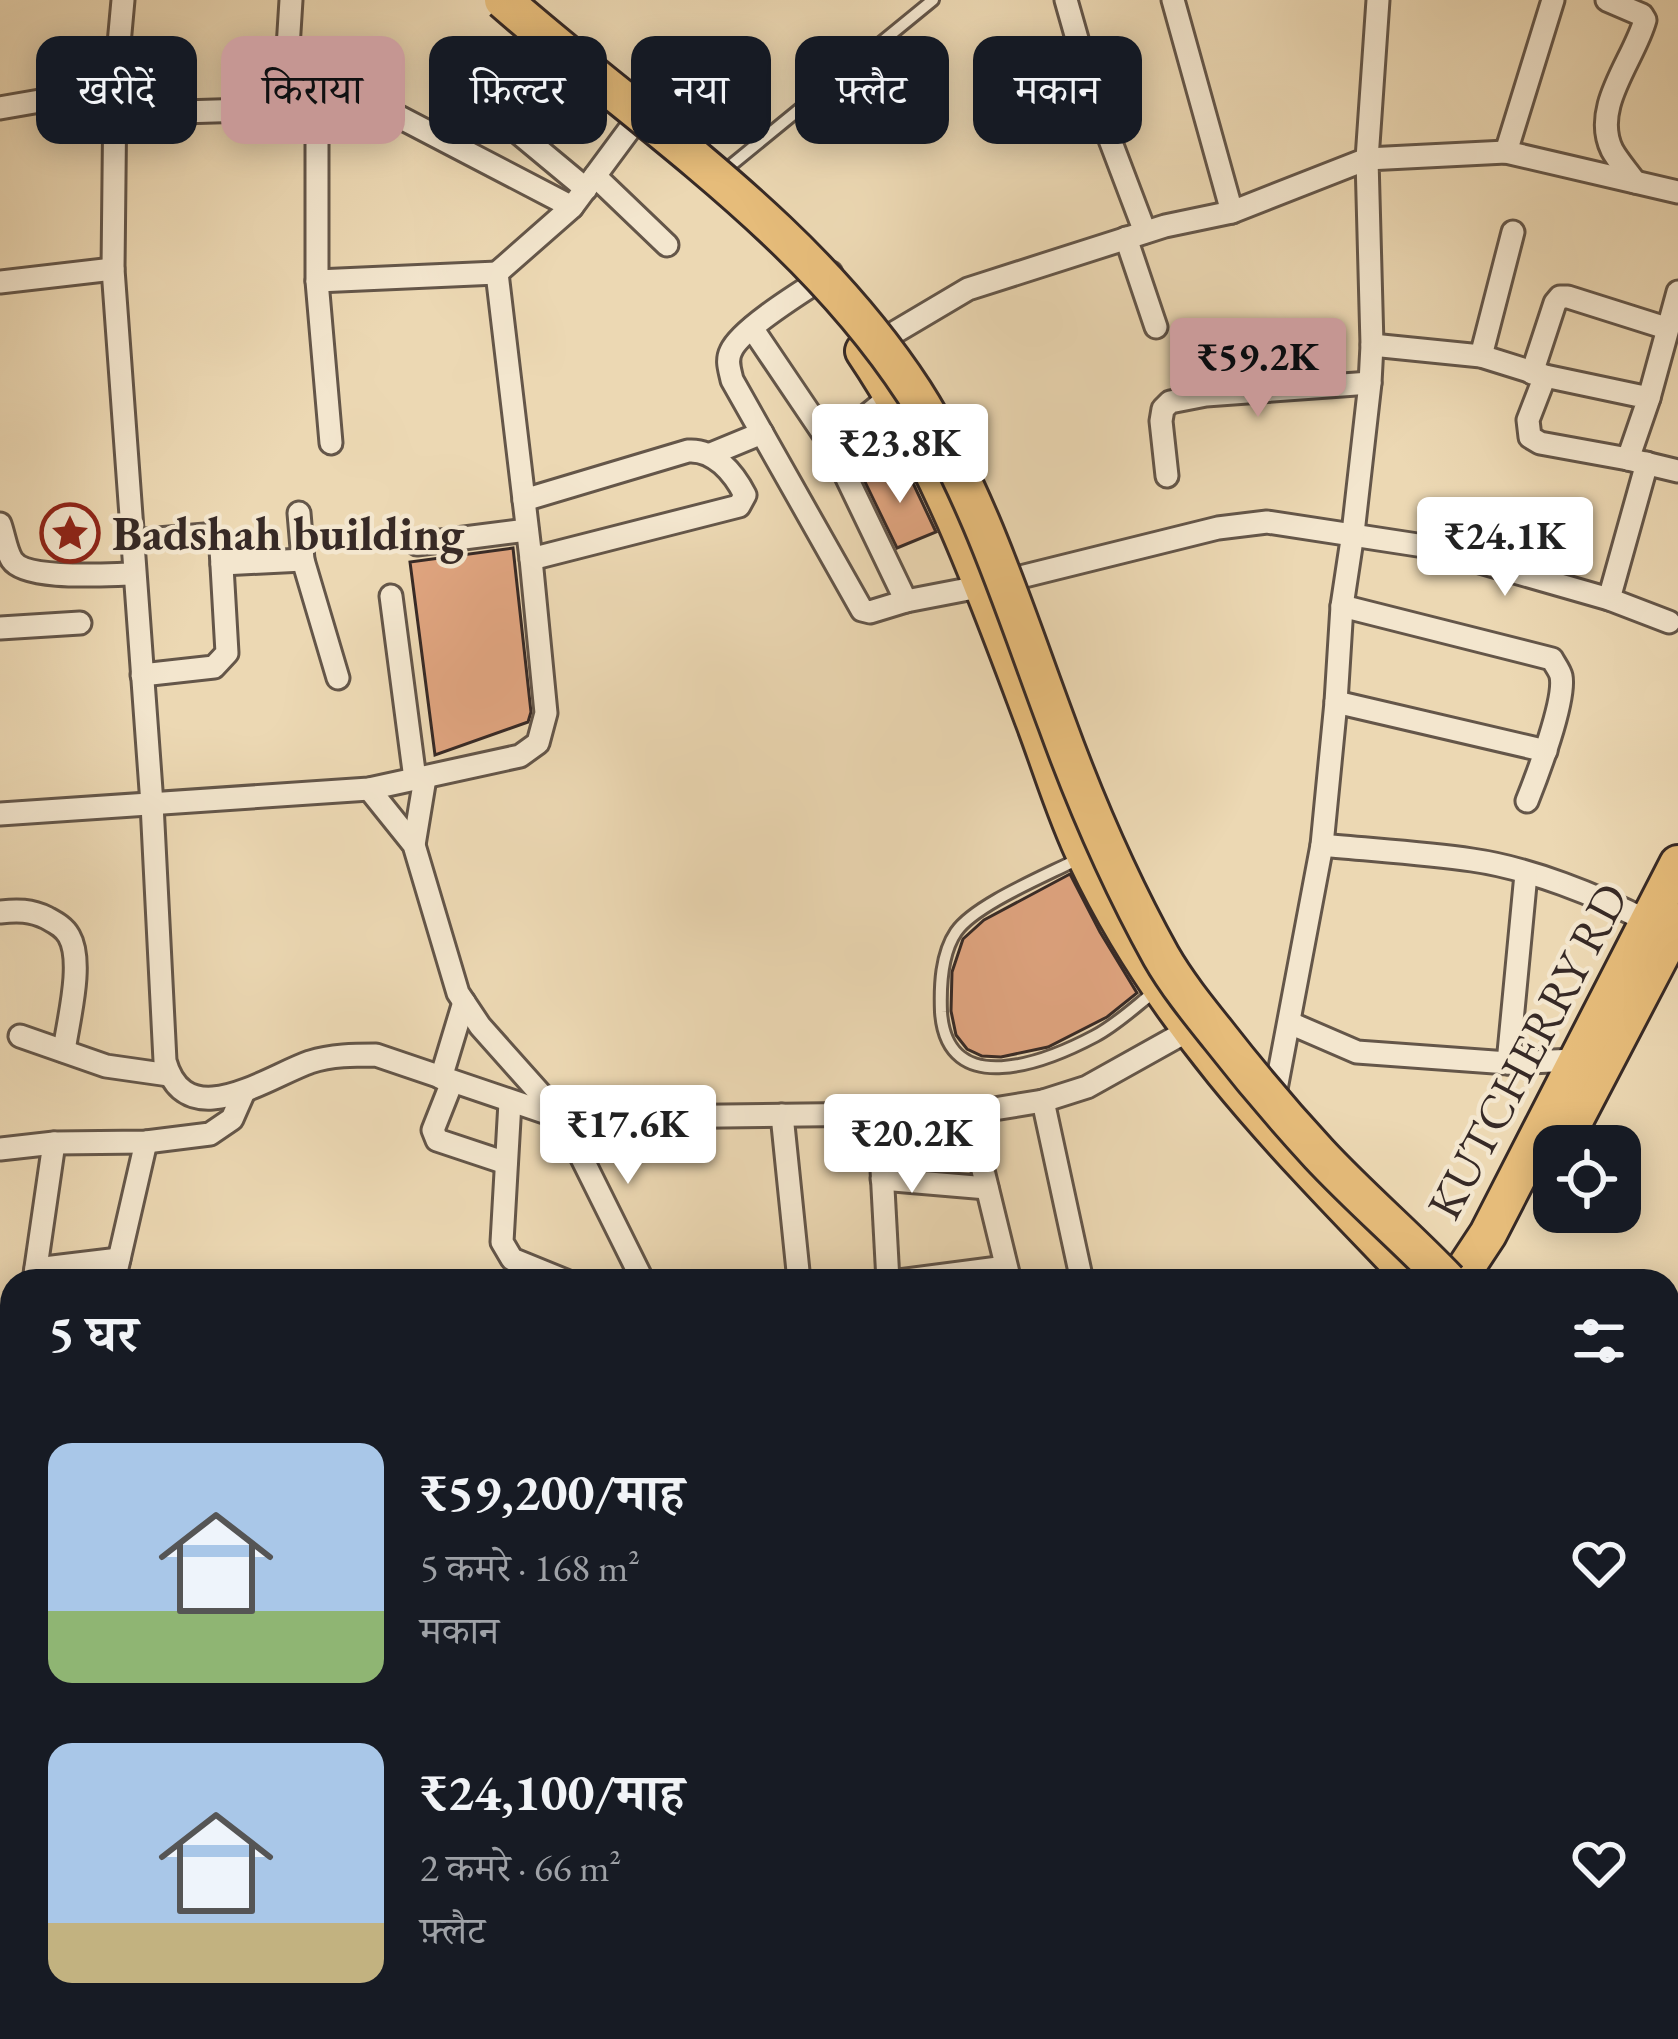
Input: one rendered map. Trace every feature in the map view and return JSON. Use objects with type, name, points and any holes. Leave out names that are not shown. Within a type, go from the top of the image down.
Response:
[{"type":"highway","points":[[483,0],[514,29],[631,115]]},
{"type":"highway","points":[[503,0],[733,190],[858,314],[952,459],[1004,579],[1090,808],[1164,961],[1281,1112],[1436,1269]]},
{"type":"highway","points":[[518,0],[631,110]]},
{"type":"highway","points":[[666,144],[833,299],[899,389],[944,473],[988,573],[1095,858],[1160,977],[1308,1157],[1418,1269]]},
{"type":"highway","points":[[667,144],[887,337],[957,448],[1004,544],[1000,582],[1085,855],[1159,988],[1276,1090],[1446,1269]]},
{"type":"highway","points":[[674,144],[721,173],[821,279],[1000,582],[1055,692],[1131,875],[1171,950],[1201,1023],[1246,1100],[1404,1269]]},
{"type":"highway","name":"KUTCHERRY RD","points":[[1466,1269],[1575,1060],[1663,922],[1678,864]]},
{"type":"highway","points":[[1483,1269],[1678,896]]},
{"type":"highway","points":[[1571,1125],[1663,922]]},
{"type":"highway","points":[[1491,1269],[1533,1197]]},
{"type":"street","points":[[120,36],[123,0]]},
{"type":"street","points":[[289,36],[291,0]]},
{"type":"street","points":[[1066,0],[1136,235],[1156,327]]},
{"type":"street","points":[[1174,0],[1232,212]]},
{"type":"street","points":[[1276,1090],[1322,845],[1342,606],[1370,383],[1367,159],[1378,0]]},
{"type":"street","points":[[1506,152],[1552,0]]},
{"type":"street","points":[[1607,0],[1645,20],[1606,123],[1613,152],[1635,182]]},
{"type":"street","points":[[0,107],[36,101]]},
{"type":"street","points":[[405,114],[584,191]]},
{"type":"street","points":[[115,144],[113,269],[152,804],[165,1061],[178,1087],[195,1098],[242,1094],[310,1062],[376,1055],[562,1118],[969,1112],[1043,1101],[1087,1087],[1201,1023]]},
{"type":"street","points":[[317,144],[317,281],[331,443]]},
{"type":"street","points":[[529,144],[584,191],[667,245]]},
{"type":"street","points":[[317,281],[497,273],[636,144]]},
{"type":"street","points":[[887,337],[968,289],[1136,235],[1232,212],[1367,159],[1506,152],[1678,192]]},
{"type":"street","points":[[1480,356],[1514,232]]},
{"type":"street","points":[[0,282],[113,269]]},
{"type":"street","points":[[0,814],[369,789],[520,756],[538,743],[546,712],[497,273]]},
{"type":"street","points":[[821,279],[752,328],[736,344],[728,362],[732,380],[862,610],[870,612],[1246,523],[1283,523],[1424,545],[1610,599],[1669,622]]},
{"type":"street","points":[[1610,599],[1648,398],[1678,292]]},
{"type":"street","points":[[1666,328],[1560,298],[1528,420],[1530,437],[1540,443],[1678,472]]},
{"type":"street","points":[[752,328],[831,446],[906,601]]},
{"type":"street","points":[[1372,345],[1480,356],[1648,398]]},
{"type":"street","points":[[1167,476],[1161,421],[1170,402],[1370,383]]},
{"type":"street","points":[[831,446],[893,394]]},
{"type":"street","points":[[711,454],[762,433]]},
{"type":"street","points":[[524,500],[701,450],[711,454],[745,495],[739,506],[531,559]]},
{"type":"street","points":[[298,513],[303,560],[338,678]]},
{"type":"street","points":[[0,524],[10,559],[19,567],[37,573],[134,574]]},
{"type":"street","points":[[417,544],[526,530]]},
{"type":"street","points":[[134,541],[205,535],[221,549],[222,564],[227,653],[222,662],[214,667],[142,675]]},
{"type":"street","points":[[222,564],[303,560]]},
{"type":"street","points":[[391,596],[420,778],[414,845],[458,993],[480,1026],[562,1118],[637,1269]]},
{"type":"street","points":[[1342,606],[1552,658],[1562,674],[1561,690],[1546,752],[1527,801]]},
{"type":"street","points":[[0,628],[80,623]]},
{"type":"street","points":[[1336,702],[1546,752]]},
{"type":"street","points":[[369,789],[414,845]]},
{"type":"street","points":[[1322,845],[1475,860],[1663,922]]},
{"type":"street","points":[[1508,1063],[1526,874]]},
{"type":"street","points":[[0,912],[41,915],[63,927],[72,940],[76,962],[64,1051]]},
{"type":"street","points":[[464,1002],[433,1130],[437,1140],[506,1163]]},
{"type":"street","points":[[1290,1023],[1357,1052],[1508,1063],[1575,1060]]},
{"type":"street","points":[[20,1036],[106,1066],[169,1075]]},
{"type":"street","points":[[0,1149],[210,1134],[232,1119],[242,1094]]},
{"type":"street","points":[[1043,1101],[1079,1269]]},
{"type":"street","points":[[510,1102],[502,1241],[512,1259],[537,1269]]},
{"type":"street","points":[[969,1112],[1007,1269]]},
{"type":"street","points":[[879,1114],[887,1269]]},
{"type":"street","points":[[782,1115],[798,1269]]},
{"type":"street","points":[[117,1269],[146,1142]]},
{"type":"street","points":[[36,1269],[53,1143]]},
{"type":"street","points":[[883,1179],[987,1188]]},
{"type":"lane","points":[[721,173],[933,0]]},
{"type":"lane","points":[[1085,855],[979,911],[957,930],[940,986],[949,1045],[966,1062],[986,1068],[1040,1060],[1098,1035],[1159,988]]},
{"type":"building","points":[[904,464],[936,532],[897,548],[864,480]]},
{"type":"building","points":[[513,548],[531,712],[528,722],[435,755],[410,562]]},
{"type":"building","points":[[1070,874],[1137,993],[1107,1017],[1048,1047],[1001,1057],[967,1049],[956,1035],[951,1011],[952,972],[963,939],[984,920]]},
{"type":"place","name":"Badshah building","points":[[70,533]]}]
